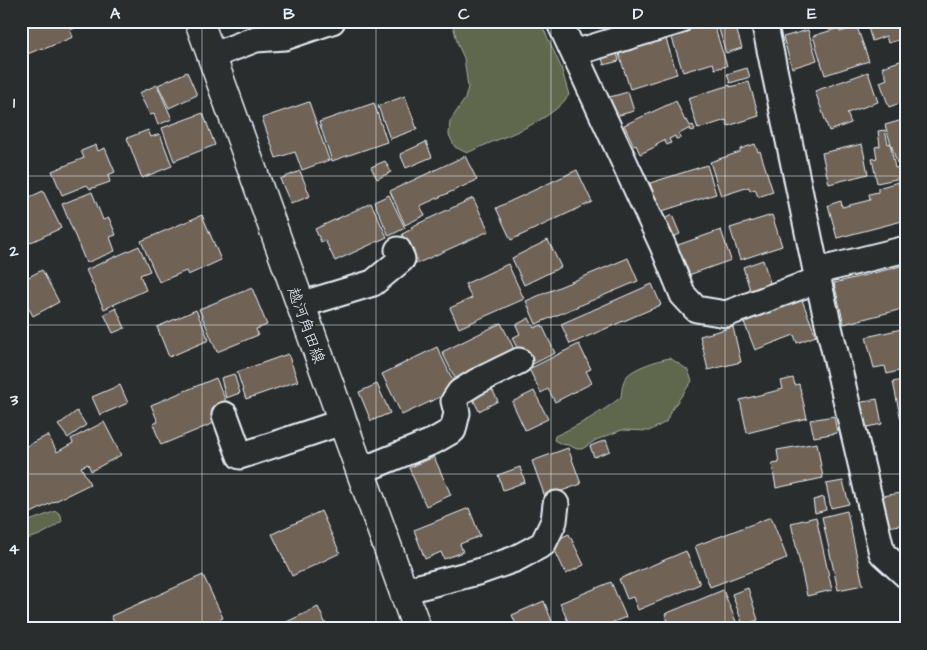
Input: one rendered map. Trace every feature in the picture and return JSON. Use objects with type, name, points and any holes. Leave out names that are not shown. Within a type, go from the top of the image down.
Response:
[{"type":"main road","name":"越河角田線","points":[[199,21],[417,629]]},
{"type":"street","points":[[211,56],[256,38],[285,36],[332,21]]},
{"type":"street","points":[[559,21],[663,246],[683,295],[696,310],[726,314],[818,275],[906,249]]},
{"type":"street","points":[[574,53],[679,21]]},
{"type":"street","points":[[764,21],[818,275],[894,553],[906,575]]},
{"type":"street","points":[[300,305],[373,283],[402,259],[398,250]]},
{"type":"street","points":[[360,471],[434,441],[453,430],[457,413],[454,401],[460,392],[476,382],[519,362]]},
{"type":"street","points":[[225,414],[240,456],[342,422]]},
{"type":"street","points":[[403,591],[478,572],[515,559],[543,544],[554,520],[556,504]]},
{"type":"green space","points":[[452,21],[540,21],[561,67],[569,95],[556,109],[535,123],[467,153],[455,147],[449,135],[450,121],[465,99],[468,87],[464,58],[458,45]]},
{"type":"green space","points":[[670,358],[688,370],[692,381],[670,412],[666,422],[649,431],[622,430],[596,440],[582,449],[561,444],[554,440],[555,436],[590,418],[621,397],[622,387],[629,374],[646,365]]},
{"type":"green space","points":[[56,511],[61,515],[62,521],[38,536],[21,539],[21,524]]},
{"type":"building","points":[[21,21],[90,22],[70,30],[73,37],[25,55],[21,48]]},
{"type":"building","points":[[734,21],[742,48],[726,53],[718,26]]},
{"type":"building","points":[[866,21],[906,21],[906,38],[888,43],[886,36],[872,41]]},
{"type":"building","points":[[713,22],[727,66],[715,69],[713,63],[683,72],[671,35]]},
{"type":"building","points":[[857,27],[869,61],[825,75],[813,36],[839,28],[840,32]]},
{"type":"building","points":[[808,30],[817,60],[792,68],[783,37]]},
{"type":"building","points":[[666,39],[677,74],[630,89],[619,54]]},
{"type":"building","points":[[616,48],[619,61],[604,65],[600,52]]},
{"type":"building","points":[[906,59],[906,101],[889,107],[880,82],[887,79],[882,67]]},
{"type":"building","points":[[747,68],[750,77],[730,83],[727,74]]},
{"type":"building","points":[[187,72],[197,95],[169,108],[158,85]]},
{"type":"building","points":[[868,72],[878,102],[847,113],[851,123],[829,131],[815,91]]},
{"type":"building","points":[[749,82],[759,116],[728,126],[726,120],[698,129],[688,98],[730,85],[730,87]]},
{"type":"building","points":[[157,85],[172,119],[158,125],[154,114],[150,115],[139,93]]},
{"type":"building","points":[[628,92],[634,111],[612,117],[606,98]]},
{"type":"building","points":[[405,96],[417,129],[390,139],[378,106]]},
{"type":"building","points":[[676,101],[685,121],[687,120],[690,126],[693,125],[695,130],[691,131],[690,128],[679,134],[681,138],[676,139],[675,136],[669,139],[671,143],[667,145],[664,140],[656,144],[657,146],[640,154],[624,125]]},
{"type":"building","points":[[309,102],[329,160],[302,170],[295,152],[276,158],[262,118]]},
{"type":"building","points":[[374,103],[387,142],[332,161],[319,122]]},
{"type":"building","points":[[203,113],[215,145],[174,161],[162,128]]},
{"type":"building","points":[[906,119],[906,160],[897,163],[885,125]]},
{"type":"building","points":[[148,130],[151,137],[160,134],[172,166],[142,178],[127,138]]},
{"type":"building","points":[[885,130],[888,144],[890,143],[895,168],[906,166],[906,177],[877,183],[872,159],[877,158],[875,147],[880,146],[878,131]]},
{"type":"building","points":[[426,142],[432,157],[406,168],[400,154]]},
{"type":"building","points":[[755,144],[758,152],[760,151],[773,192],[758,197],[755,189],[750,191],[749,187],[721,196],[710,162],[740,152],[740,149]]},
{"type":"building","points":[[862,144],[868,174],[829,184],[822,153]]},
{"type":"building","points":[[96,145],[98,151],[105,148],[115,172],[108,175],[110,182],[90,189],[87,185],[62,195],[52,171],[84,158],[81,151]]},
{"type":"building","points":[[465,156],[477,180],[420,206],[425,215],[405,225],[390,191]]},
{"type":"building","points":[[385,161],[391,172],[377,179],[371,167]]},
{"type":"building","points":[[707,165],[716,194],[659,212],[650,183]]},
{"type":"building","points":[[577,170],[592,202],[511,240],[496,208]]},
{"type":"building","points":[[300,171],[310,196],[291,204],[280,179]]},
{"type":"building","points":[[906,181],[906,205],[900,183]]},
{"type":"building","points":[[898,182],[906,211],[906,220],[837,238],[828,205],[841,201],[842,207],[870,200],[869,194],[878,192],[878,188]]},
{"type":"building","points":[[43,191],[61,228],[25,245],[21,239],[21,201]]},
{"type":"building","points":[[92,192],[103,220],[109,218],[116,235],[110,237],[115,251],[86,263],[62,204]]},
{"type":"building","points":[[389,195],[405,228],[389,236],[374,202]]},
{"type":"building","points":[[473,198],[489,231],[416,264],[402,234],[412,229],[411,227]]},
{"type":"building","points":[[371,203],[387,237],[335,261],[325,240],[321,242],[315,229]]},
{"type":"building","points":[[202,215],[221,260],[188,275],[186,271],[159,282],[141,241]]},
{"type":"building","points":[[672,215],[680,234],[668,239],[660,221]]},
{"type":"building","points":[[772,215],[782,246],[740,260],[730,228]]},
{"type":"building","points":[[721,230],[731,260],[683,277],[672,247]]},
{"type":"building","points":[[548,240],[561,267],[524,285],[512,258]]},
{"type":"building","points":[[139,246],[150,271],[140,275],[146,290],[104,309],[86,270]]},
{"type":"building","points":[[628,258],[638,281],[536,324],[526,301]]},
{"type":"building","points":[[763,260],[771,286],[751,293],[743,267]]},
{"type":"building","points":[[508,264],[524,299],[459,328],[450,308],[472,298],[465,284]]},
{"type":"building","points":[[905,265],[906,308],[844,324],[834,283]]},
{"type":"building","points":[[42,270],[59,302],[33,316],[21,294],[21,281]]},
{"type":"building","points":[[652,284],[661,305],[570,344],[561,324]]},
{"type":"building","points":[[252,288],[267,325],[256,329],[258,335],[217,352],[199,309]]},
{"type":"building","points":[[800,295],[816,336],[797,343],[794,335],[755,350],[742,317]]},
{"type":"building","points":[[116,308],[125,328],[113,333],[104,314]]},
{"type":"building","points":[[196,310],[209,340],[169,357],[157,327]]},
{"type":"building","points":[[529,318],[534,328],[542,325],[555,353],[527,367],[512,338],[520,334],[516,325]]},
{"type":"building","points":[[501,323],[517,355],[458,384],[442,352]]},
{"type":"building","points":[[733,327],[741,362],[708,370],[700,336]]},
{"type":"building","points":[[906,328],[906,369],[887,374],[885,366],[874,368],[866,337]]},
{"type":"building","points":[[579,344],[591,369],[586,371],[592,383],[555,402],[548,389],[541,393],[529,369]]},
{"type":"building","points":[[437,347],[457,389],[402,415],[382,374]]},
{"type":"building","points":[[288,354],[298,381],[246,399],[237,372]]},
{"type":"building","points":[[234,374],[240,393],[226,398],[221,378]]},
{"type":"building","points":[[216,378],[228,406],[219,421],[161,445],[153,424],[158,422],[151,405]]},
{"type":"building","points":[[793,378],[795,385],[799,384],[807,418],[747,433],[740,400],[783,389],[781,381]]},
{"type":"building","points":[[906,379],[906,419],[901,420],[893,382]]},
{"type":"building","points":[[488,381],[498,401],[479,411],[469,391]]},
{"type":"building","points":[[377,384],[390,413],[371,421],[359,392]]},
{"type":"building","points":[[120,385],[128,403],[100,415],[92,397]]},
{"type":"building","points":[[534,391],[548,419],[525,430],[512,402]]},
{"type":"building","points":[[877,399],[882,424],[862,428],[858,403]]},
{"type":"building","points":[[77,411],[86,425],[68,438],[58,425]]},
{"type":"building","points":[[834,416],[837,433],[814,437],[810,420]]},
{"type":"building","points":[[104,422],[121,455],[91,471],[88,464],[81,467],[90,484],[21,518],[21,449],[48,435],[57,452],[73,443],[71,439]]},
{"type":"building","points":[[606,440],[610,451],[594,457],[590,446]]},
{"type":"building","points":[[817,443],[823,478],[776,488],[772,464],[779,463],[777,450]]},
{"type":"building","points":[[568,448],[581,484],[545,497],[532,461]]},
{"type":"building","points":[[434,457],[451,495],[426,506],[409,468]]},
{"type":"building","points":[[520,467],[525,482],[503,490],[498,475]]},
{"type":"building","points":[[843,481],[849,504],[831,508],[826,484]]},
{"type":"building","points":[[900,493],[905,524],[888,527],[883,496]]},
{"type":"building","points":[[824,497],[826,510],[815,513],[813,500]]},
{"type":"building","points":[[469,508],[480,536],[460,544],[463,552],[444,559],[441,552],[425,559],[414,530]]},
{"type":"building","points":[[321,511],[340,553],[292,576],[272,534]]},
{"type":"building","points":[[847,511],[863,585],[838,590],[822,517]]},
{"type":"building","points":[[771,517],[787,558],[710,587],[695,546]]},
{"type":"building","points":[[816,517],[832,590],[807,596],[791,523]]},
{"type":"building","points":[[569,534],[584,565],[566,574],[551,542]]},
{"type":"building","points":[[686,551],[700,584],[638,610],[633,597],[627,599],[619,579]]},
{"type":"building","points":[[203,575],[223,618],[198,629],[117,629],[111,616]]},
{"type":"building","points":[[611,582],[626,617],[596,629],[571,629],[560,603]]},
{"type":"building","points":[[748,588],[758,620],[743,625],[732,594]]},
{"type":"building","points":[[723,590],[737,624],[727,629],[671,629],[665,614]]},
{"type":"building","points":[[544,601],[555,629],[518,629],[512,615]]},
{"type":"building","points":[[318,607],[328,629],[272,629]]},
{"type":"building","points":[[222,621],[226,629],[204,629]]}]
